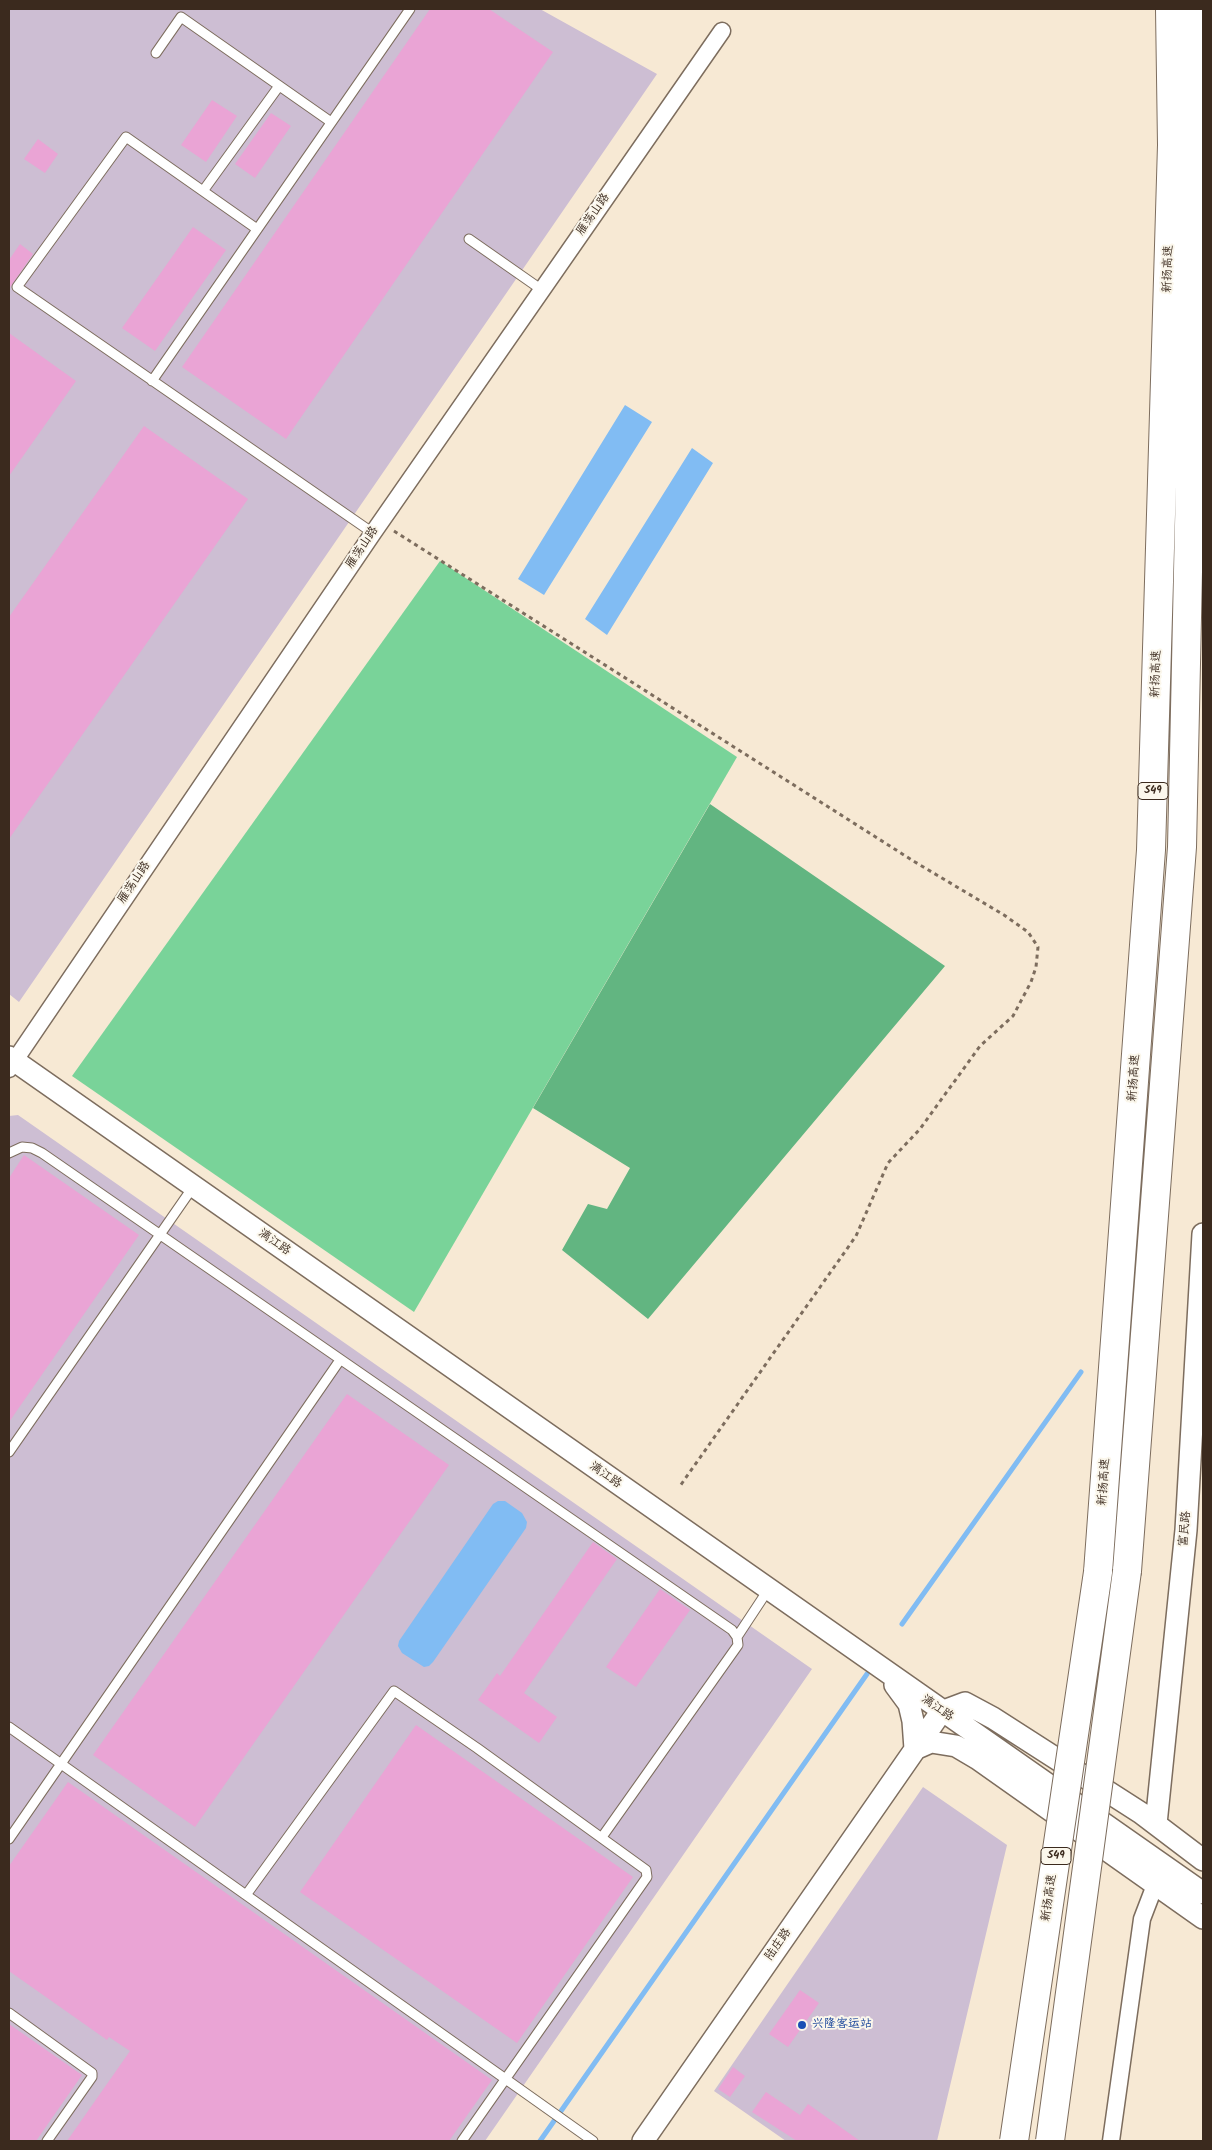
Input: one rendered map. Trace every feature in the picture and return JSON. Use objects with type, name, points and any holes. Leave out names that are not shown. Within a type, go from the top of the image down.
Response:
[{"type":"highway","name":"新扬高速","points":[[1014,2141],[1098,1572],[1152,850],[1172,144],[1170,9]]},
{"type":"highway","name":"新扬高速","points":[[1050,2141],[1127,1571],[1182,847],[1197,158],[1195,9]]},
{"type":"street","name":"雁荡山路","points":[[10,1062],[722,31]]},
{"type":"street","name":"漓江路","points":[[10,1062],[193,1186],[941,1712],[1203,1893]]},
{"type":"street","name":"富民路","points":[[1156,1824],[1186,1530],[1203,1234]]},
{"type":"street","points":[[887,1674],[909,1704],[913,1721],[915,1749],[932,1742],[956,1746],[978,1759],[1203,1918]]},
{"type":"street","points":[[941,1712],[965,1703],[1017,1734],[1156,1824],[1203,1860]]},
{"type":"street","name":"陆庄路","points":[[643,2141],[941,1712]]},
{"type":"street","points":[[1111,2141],[1142,1919],[1155,1884]]},
{"type":"lane","points":[[152,380],[410,9]]},
{"type":"lane","points":[[156,53],[181,17],[331,122]]},
{"type":"lane","points":[[203,191],[279,86]]},
{"type":"lane","points":[[257,229],[126,137],[18,287],[152,380],[377,528]]},
{"type":"lane","points":[[469,239],[542,290]]},
{"type":"lane","points":[[9,1153],[22,1147],[32,1148],[42,1153],[732,1630],[737,1637],[738,1645],[602,1837]]},
{"type":"lane","points":[[9,1452],[193,1186]]},
{"type":"lane","points":[[9,1839],[340,1360]]},
{"type":"lane","points":[[737,1637],[768,1590]]},
{"type":"lane","points":[[246,1896],[394,1691],[646,1870],[647,1877],[462,2141]]},
{"type":"lane","points":[[9,1727],[593,2141]]},
{"type":"lane","points":[[9,2013],[92,2073],[92,2077],[47,2141]]},
{"type":"path","points":[[377,528],[915,862],[1004,914],[1028,932],[1038,947],[1036,966],[1031,982],[1013,1016],[980,1046],[920,1129],[888,1163],[856,1236],[680,1486]]},
{"type":"shaded area","points":[[9,9],[540,9],[657,74],[19,1002],[9,994]]},
{"type":"shaded area","points":[[18,1115],[812,1669],[485,2141],[9,2141],[9,1116]]},
{"type":"shaded area","points":[[923,1787],[1007,1845],[937,2141],[786,2141],[714,2091]]},
{"type":"green space","points":[[440,561],[737,757],[414,1312],[72,1076]]},
{"type":"green space","points":[[710,804],[945,966],[648,1319],[562,1250],[588,1204],[607,1209],[630,1168],[533,1108]]},
{"type":"water","points":[[625,405],[652,422],[544,595],[518,579]]},
{"type":"water","points":[[692,448],[713,463],[607,635],[585,619]]},
{"type":"water","points":[[498,1501],[505,1501],[522,1513],[527,1522],[526,1528],[433,1662],[429,1666],[424,1667],[402,1653],[398,1646],[399,1641],[493,1504]]},
{"type":"building","points":[[430,9],[489,9],[553,52],[286,439],[182,367]]},
{"type":"building","points":[[212,100],[237,116],[206,162],[181,145]]},
{"type":"building","points":[[271,113],[291,126],[255,178],[235,164]]},
{"type":"building","points":[[38,139],[58,154],[45,173],[24,159]]},
{"type":"building","points":[[193,227],[226,250],[155,351],[122,328]]},
{"type":"building","points":[[20,244],[33,254],[9,289],[9,260]]},
{"type":"building","points":[[9,333],[76,381],[9,476]]},
{"type":"building","points":[[144,426],[248,499],[9,839],[9,617]]},
{"type":"building","points":[[24,1155],[139,1235],[9,1422],[9,1178]]},
{"type":"building","points":[[347,1394],[449,1465],[195,1827],[93,1755]]},
{"type":"building","points":[[593,1542],[617,1559],[524,1693],[557,1717],[539,1743],[478,1700],[497,1673],[500,1676]]},
{"type":"building","points":[[660,1589],[690,1610],[636,1687],[606,1667]]},
{"type":"building","points":[[416,1725],[633,1877],[517,2043],[300,1892]]},
{"type":"building","points":[[68,1782],[492,2080],[449,2141],[67,2141],[130,2051],[109,2037],[107,2040],[9,1971],[9,1866]]},
{"type":"building","points":[[800,1990],[819,2003],[788,2047],[769,2034]]},
{"type":"building","points":[[9,2024],[82,2075],[36,2141],[9,2141]]},
{"type":"building","points":[[733,2067],[745,2076],[730,2097],[718,2089]]},
{"type":"building","points":[[766,2092],[800,2115],[808,2104],[860,2141],[797,2141],[752,2112]]},
{"type":"waterway","points":[[902,1624],[1081,1372]]},
{"type":"waterway","points":[[540,2141],[867,1674]]},
{"type":"place","name":"兴隆客运站","points":[[802,2025]]}]
